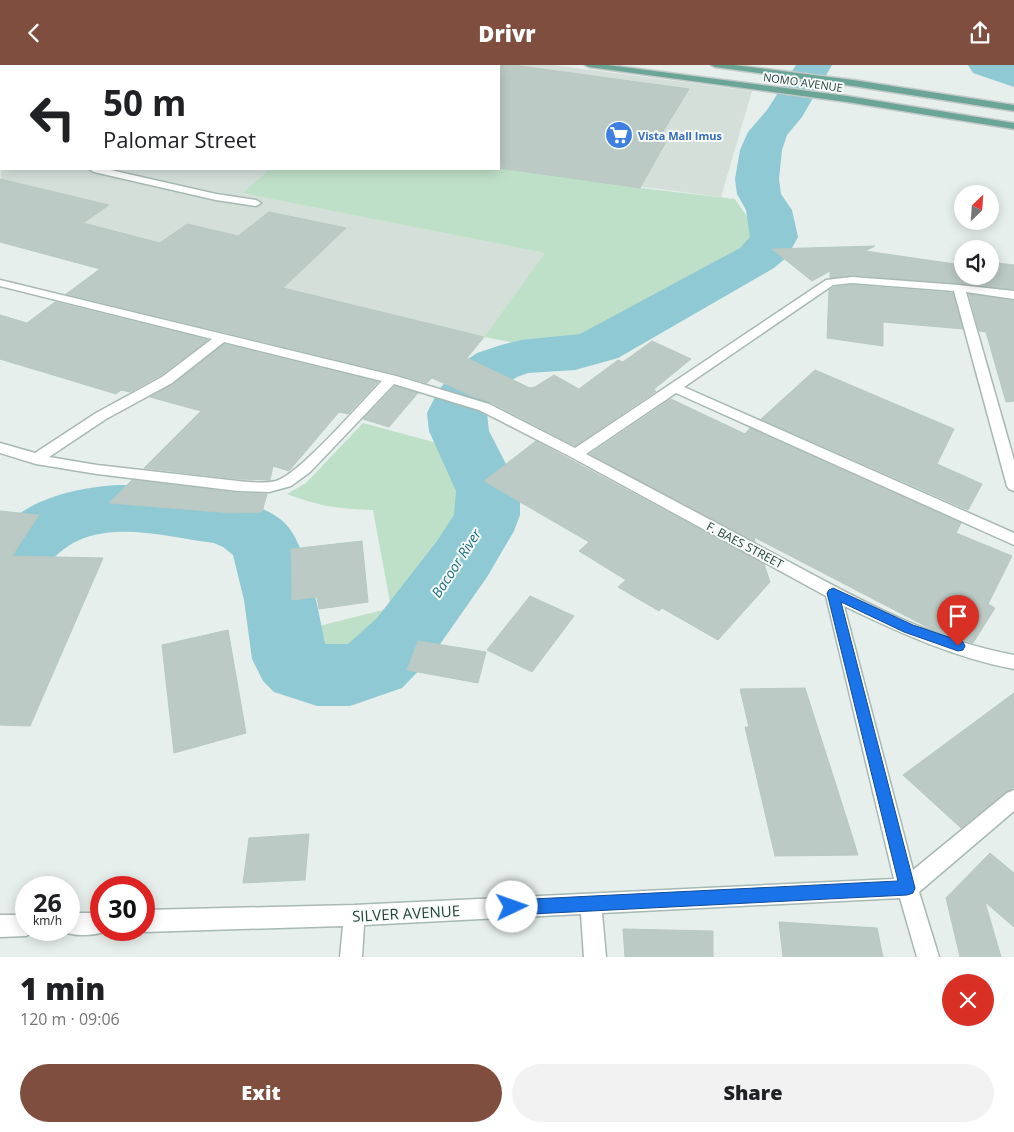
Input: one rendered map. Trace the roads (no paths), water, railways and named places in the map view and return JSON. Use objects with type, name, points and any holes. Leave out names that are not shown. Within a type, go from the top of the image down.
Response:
[{"type":"main road","name":"NOMO AVENUE","points":[[589,65],[847,99],[1014,126]]},
{"type":"main road","name":"NOMO AVENUE","points":[[715,65],[853,83],[1014,108]]},
{"type":"street","points":[[98,170],[216,197],[256,203]]},
{"type":"street","points":[[576,454],[830,282],[852,280],[959,288],[1014,295]]},
{"type":"street","name":"F. BAES STREET","points":[[0,283],[391,379],[484,407],[576,454],[833,593],[908,629],[992,657],[1014,662]]},
{"type":"street","points":[[959,288],[1014,486]]},
{"type":"street","points":[[36,459],[101,417],[167,380],[221,338]]},
{"type":"street","points":[[0,448],[36,459],[79,468],[246,486],[280,485],[293,479],[305,469],[391,379]]},
{"type":"street","points":[[674,387],[1014,539]]},
{"type":"street","points":[[833,593],[907,888],[928,957]]},
{"type":"street","points":[[907,888],[1014,799]]},
{"type":"street","name":"SILVER AVENUE","points":[[155,921],[354,915],[907,888]]},
{"type":"street","points":[[591,904],[594,957]]},
{"type":"street","points":[[351,957],[354,915]]},
{"type":"street","points":[[0,925],[15,925]]},
{"type":"waterway","name":"Bacoor River","points":[[0,585],[15,558],[29,542],[52,524],[84,512],[123,508],[224,521],[247,530],[264,544],[280,600],[290,659],[301,670],[317,675],[350,675],[375,666],[403,639],[462,559],[480,531],[487,515],[488,491],[459,431],[457,413],[467,391],[479,377],[497,365],[521,357],[575,353],[599,346],[757,258],[770,247],[774,237],[769,210],[759,194],[757,179],[761,150],[768,132],[782,117],[814,65]]},
{"type":"waterway","name":"Bacoor River","points":[[986,65],[1014,76]]},
{"type":"place","name":"Vista Mall Imus","points":[[619,135]]}]
